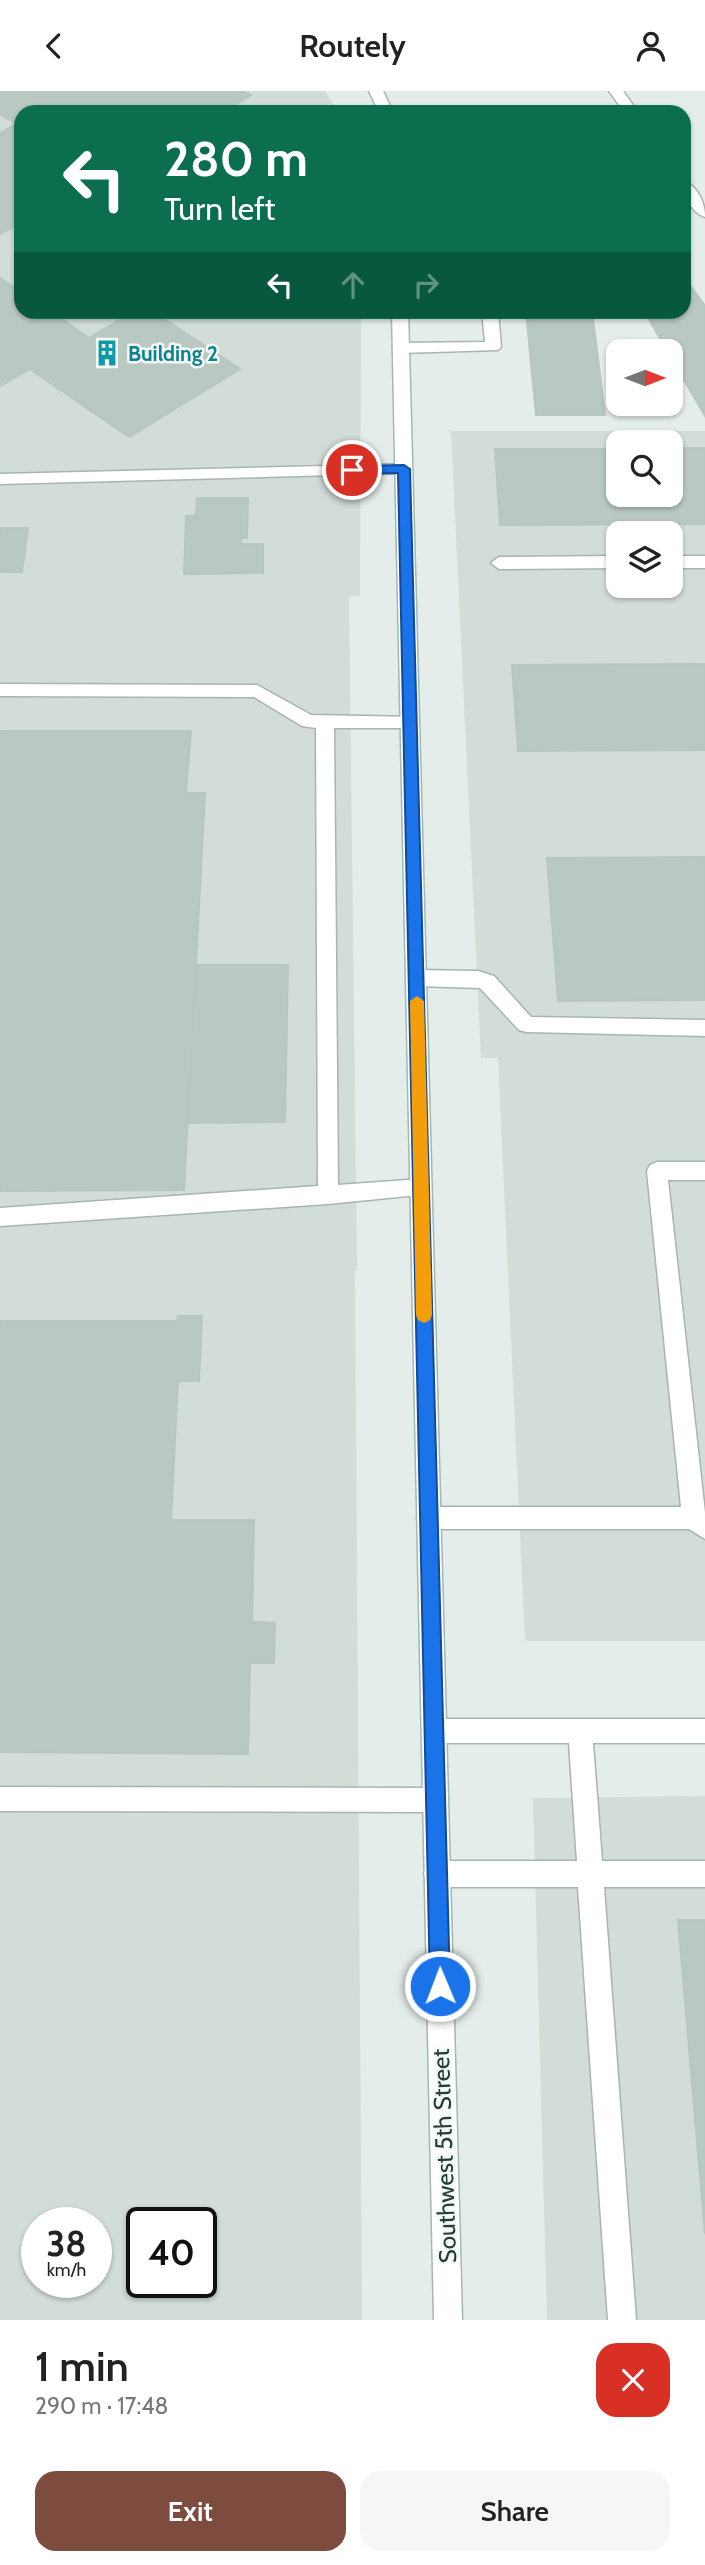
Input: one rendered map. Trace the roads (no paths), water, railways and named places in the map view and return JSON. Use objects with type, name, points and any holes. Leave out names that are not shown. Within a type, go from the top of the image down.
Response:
[{"type":"street","points":[[691,194],[705,213]]},
{"type":"street","name":"Southwest 5th Street","points":[[400,319],[448,2320]]},
{"type":"street","points":[[401,348],[493,347],[491,319]]},
{"type":"street","points":[[0,479],[404,469]]},
{"type":"street","points":[[499,563],[606,562]]},
{"type":"street","points":[[683,562],[705,562]]},
{"type":"street","points":[[0,690],[257,691],[308,721],[410,722]]},
{"type":"street","points":[[325,721],[328,1195]]},
{"type":"street","points":[[416,978],[478,979],[487,982],[526,1024],[705,1028]]},
{"type":"street","points":[[429,1518],[700,1523],[657,1171],[705,1171]]},
{"type":"street","points":[[0,1217],[421,1188]]},
{"type":"street","points":[[433,1731],[705,1731]]},
{"type":"street","points":[[580,1731],[622,2320]]},
{"type":"street","points":[[0,1799],[435,1800]]},
{"type":"street","points":[[437,1874],[705,1874]]},
{"type":"place","name":"Building 2","points":[[107,353]]}]
